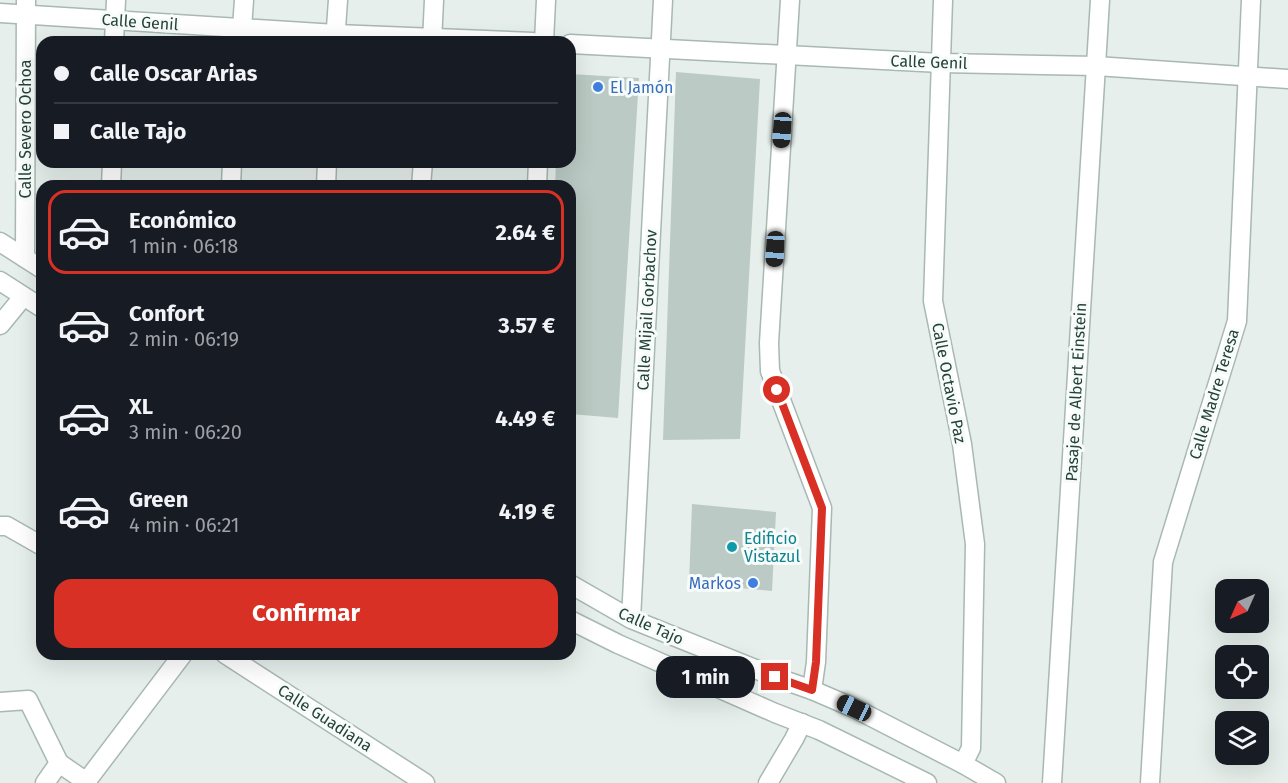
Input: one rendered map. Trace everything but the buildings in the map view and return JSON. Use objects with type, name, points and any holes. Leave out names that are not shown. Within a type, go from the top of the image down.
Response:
[{"type":"street","points":[[114,36],[116,0]]},
{"type":"street","points":[[242,36],[244,0]]},
{"type":"street","points":[[336,36],[338,0]]},
{"type":"street","points":[[432,36],[434,0]]},
{"type":"street","points":[[544,36],[546,0]]},
{"type":"street","name":"Calle Mijail Gorbachov","points":[[631,619],[663,0]]},
{"type":"street","points":[[790,0],[769,352],[770,371],[822,508],[816,662],[812,690]]},
{"type":"street","name":"Calle Octavio Paz","points":[[943,0],[933,301],[962,444],[975,544],[971,748],[963,764]]},
{"type":"street","name":"Pasaje de Albert Einstein","points":[[1052,783],[1100,0]]},
{"type":"street","name":"Calle Madre Teresa","points":[[1150,783],[1162,562],[1237,321],[1251,0]]},
{"type":"street","name":"Calle Genil","points":[[0,14],[25,8],[242,36]]},
{"type":"street","name":"Calle Severo Ochoa","points":[[25,8],[25,258]]},
{"type":"street","name":"Calle Genil","points":[[576,44],[941,63],[1096,66],[1288,79]]},
{"type":"street","points":[[0,242],[36,265]]},
{"type":"street","points":[[0,281],[36,305]]},
{"type":"street","points":[[0,325],[23,297]]},
{"type":"street","points":[[0,526],[7,526],[36,543]]},
{"type":"street","name":"Calle Tajo","points":[[576,587],[631,619],[854,708],[996,783]]},
{"type":"street","name":"Calle Tajo","points":[[576,623],[618,644],[860,749],[927,783]]},
{"type":"street","points":[[0,702],[28,700],[59,763],[87,782],[178,660]]},
{"type":"street","name":"Calle Guadiana","points":[[234,660],[425,783]]},
{"type":"street","points":[[768,783],[802,723]]},
{"type":"street","points":[[45,783],[59,763]]},
{"type":"place","name":"El Jamón","points":[[598,87]]},
{"type":"place","name":"Edificio Vistazul","points":[[732,547]]},
{"type":"place","name":"Markos","points":[[753,583]]},
{"type":"route","points":[[775,677],[812,690],[816,662],[822,508],[777,390]]}]
